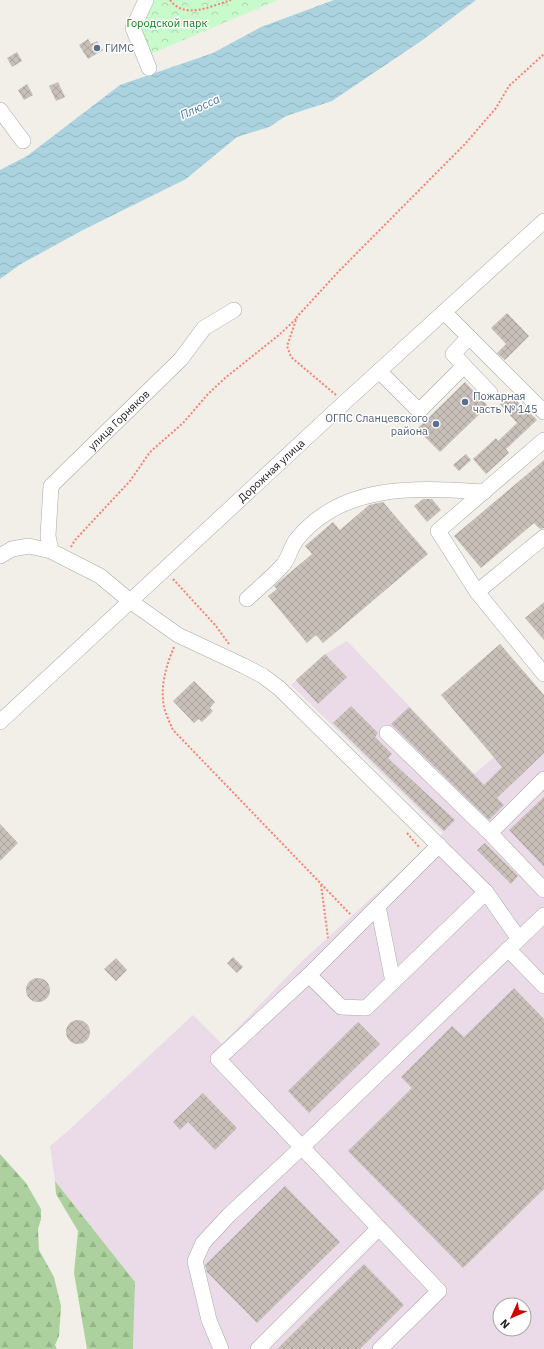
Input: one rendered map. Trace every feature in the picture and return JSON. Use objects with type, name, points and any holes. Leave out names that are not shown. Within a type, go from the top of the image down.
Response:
[{"type":"street","points":[[146,0],[133,28],[149,68]]},
{"type":"street","points":[[0,110],[23,141]]},
{"type":"street","name":"Дорожная улица","points":[[0,722],[345,402],[544,221]]},
{"type":"street","name":"улица Горняков","points":[[51,551],[48,536],[51,486],[181,359],[204,328],[234,310]]},
{"type":"street","points":[[444,312],[544,412]]},
{"type":"street","points":[[469,337],[453,354],[490,393]]},
{"type":"street","points":[[378,372],[419,411],[464,366]]},
{"type":"street","points":[[544,440],[438,531],[477,592],[544,674]]},
{"type":"street","points":[[248,599],[284,564],[297,539],[326,512],[361,496],[420,488],[484,492]]},
{"type":"street","points":[[477,592],[544,537]]},
{"type":"street","points":[[0,556],[12,549],[29,546],[51,551],[100,576],[130,601],[178,635],[263,676],[279,688],[486,892],[519,939]]},
{"type":"street","points":[[387,733],[490,833],[544,890]]},
{"type":"street","points":[[490,833],[544,779]]},
{"type":"street","points":[[380,1349],[439,1291],[301,1148],[218,1059],[330,955],[439,844]]},
{"type":"street","points":[[309,975],[341,1007],[366,1008],[486,892]]},
{"type":"street","points":[[378,906],[393,982]]},
{"type":"street","points":[[221,1349],[209,1320],[195,1261],[203,1243],[229,1215],[543,917]]},
{"type":"street","points":[[508,949],[544,986]]},
{"type":"street","points":[[258,1349],[379,1228]]},
{"type":"path","points":[[170,0],[174,6],[184,10],[199,10],[231,0]]},
{"type":"path","points":[[64,558],[75,540],[130,481],[150,452],[183,423],[208,394],[225,378],[279,335],[297,317],[339,270],[465,144],[496,108],[509,86],[544,54]]},
{"type":"path","points":[[297,317],[287,346],[291,357],[345,402]]},
{"type":"path","points":[[178,635],[166,666],[163,682],[164,707],[173,730],[360,925]]},
{"type":"path","points":[[321,885],[330,955]]},
{"type":"shaded area","points":[[347,641],[474,774],[544,714],[544,1349],[133,1349],[135,1282],[55,1181],[50,1146],[193,1015],[222,1044],[302,961],[443,833],[291,685],[325,654]]},
{"type":"green space","name":"Городской парк","points":[[153,0],[278,0],[148,55],[138,26]]},
{"type":"green space","points":[[0,1154],[26,1183],[41,1209],[41,1219],[38,1229],[39,1250],[54,1277],[61,1306],[59,1336],[55,1345],[57,1349],[0,1349]]},
{"type":"green space","points":[[55,1181],[135,1282],[133,1349],[87,1349],[74,1273],[78,1231],[56,1194]]},
{"type":"water","name":"Плюсса","points":[[334,0],[476,0],[424,39],[332,101],[286,116],[269,127],[237,137],[186,179],[83,230],[21,264],[0,279],[0,170],[27,156],[120,85],[213,53],[261,27]]},
{"type":"building","points":[[88,39],[91,44],[97,41],[103,50],[88,59],[79,45]]},
{"type":"building","points":[[17,52],[22,61],[12,67],[7,58]]},
{"type":"building","points":[[58,82],[65,97],[56,101],[49,86]]},
{"type":"building","points":[[27,84],[33,95],[24,100],[18,90]]},
{"type":"building","points":[[507,313],[529,336],[505,360],[497,353],[506,344],[491,328]]},
{"type":"building","points":[[465,382],[488,406],[440,452],[417,429]]},
{"type":"building","points":[[511,394],[527,413],[529,412],[537,420],[506,449],[509,453],[486,474],[473,459],[496,438],[498,441],[517,423],[500,404]]},
{"type":"building","points":[[466,454],[471,460],[459,471],[453,465]]},
{"type":"building","points":[[544,460],[544,528],[540,529],[534,523],[481,568],[454,536]]},
{"type":"building","points":[[423,499],[432,499],[441,510],[427,522],[414,506]]},
{"type":"building","points":[[383,502],[428,554],[323,643],[316,635],[307,643],[268,596],[277,589],[274,586],[312,554],[305,546],[333,522],[340,530],[369,505]]},
{"type":"building","points":[[544,602],[544,640],[525,618]]},
{"type":"building","points":[[500,644],[544,695],[544,753],[497,798],[504,805],[489,820],[391,724],[409,707],[484,785],[502,767],[441,695]]},
{"type":"building","points":[[325,654],[347,677],[318,704],[296,680]]},
{"type":"building","points":[[194,681],[215,702],[210,708],[213,711],[202,722],[199,719],[194,723],[173,701]]},
{"type":"building","points":[[351,706],[378,733],[375,737],[392,754],[388,758],[455,820],[444,831],[333,723]]},
{"type":"building","points":[[544,797],[544,867],[509,830]]},
{"type":"building","points":[[0,824],[18,843],[0,861]]},
{"type":"building","points":[[485,843],[518,876],[511,884],[477,850]]},
{"type":"building","points":[[233,957],[243,967],[237,973],[227,963]]},
{"type":"building","points":[[116,958],[127,970],[116,981],[104,969]]},
{"type":"building","points":[[38,978],[47,981],[50,990],[47,999],[38,1002],[29,999],[26,990],[29,981]]},
{"type":"building","points":[[514,988],[544,1019],[544,1189],[463,1268],[348,1151],[412,1088],[401,1077],[452,1026],[464,1037]]},
{"type":"building","points":[[78,1020],[83,1021],[89,1027],[89,1037],[83,1043],[78,1044],[73,1043],[67,1037],[66,1032],[67,1027],[73,1021]]},
{"type":"building","points":[[358,1022],[380,1044],[309,1113],[288,1091]]},
{"type":"building","points":[[203,1093],[237,1128],[215,1150],[188,1122],[180,1130],[173,1122]]},
{"type":"building","points":[[285,1186],[340,1242],[257,1323],[207,1272],[205,1265]]},
{"type":"building","points":[[364,1264],[404,1305],[360,1349],[277,1349]]},
{"type":"place","name":"ГИМС","points":[[97,48]]},
{"type":"place","name":"Пожарная часть № 145","points":[[465,402]]},
{"type":"place","name":"ОГПС Сланцевского района","points":[[436,424]]}]
